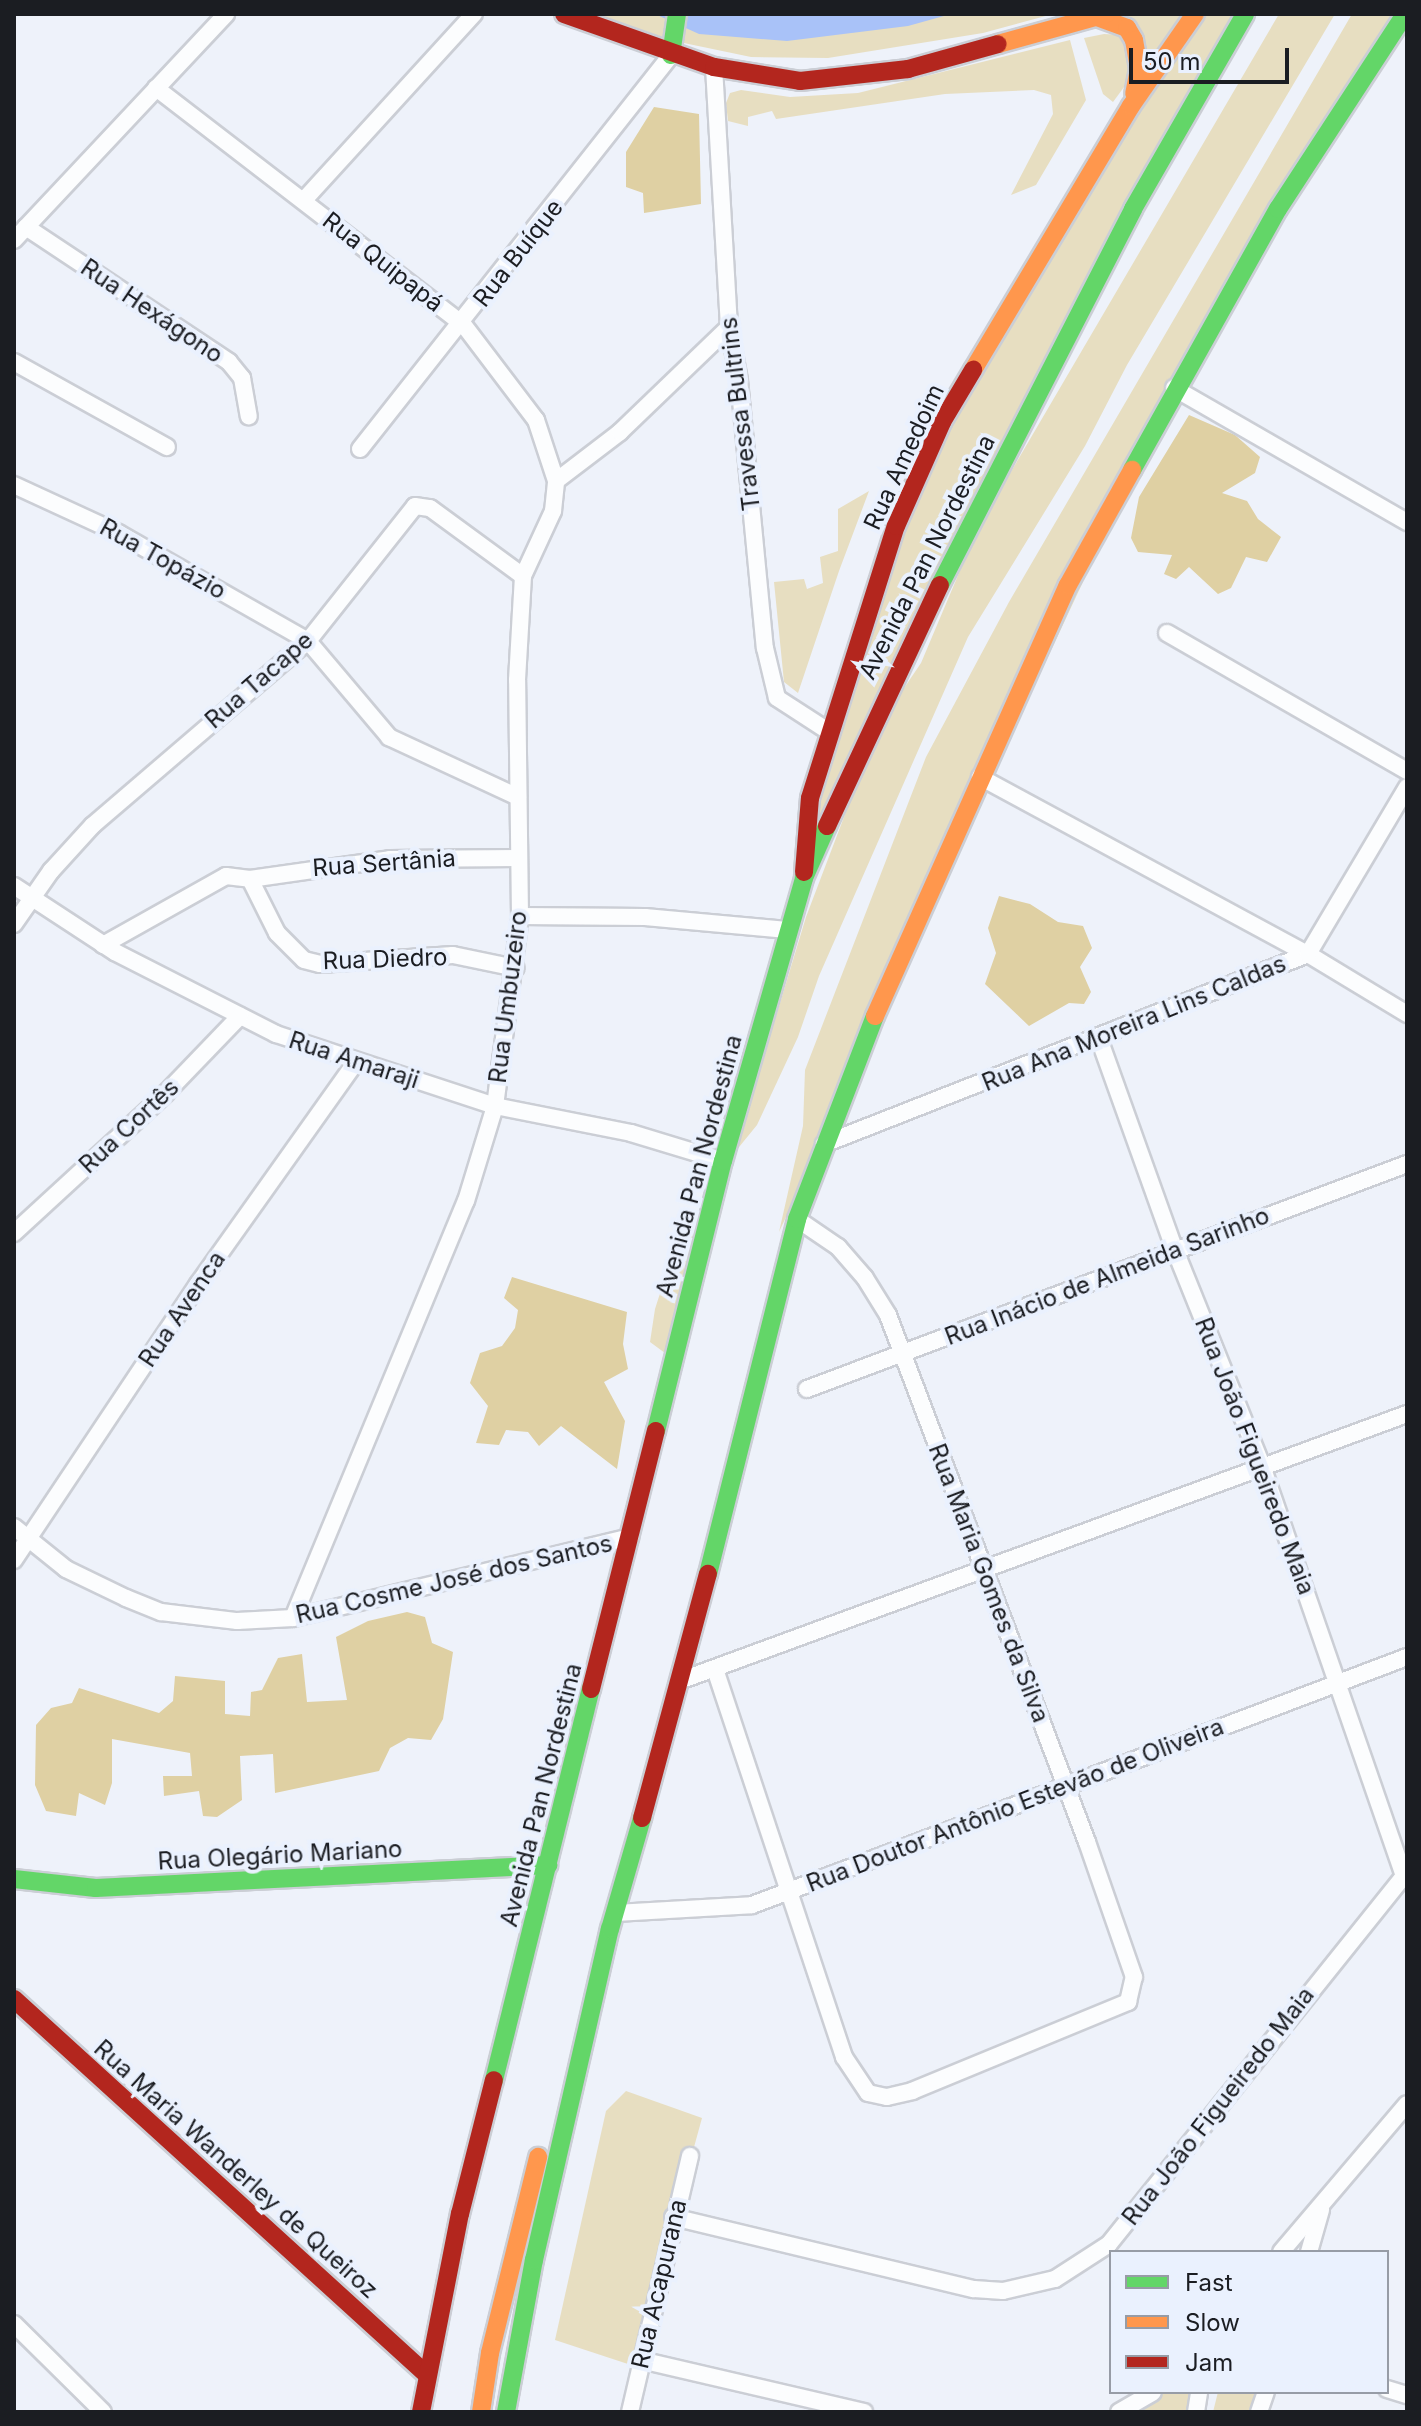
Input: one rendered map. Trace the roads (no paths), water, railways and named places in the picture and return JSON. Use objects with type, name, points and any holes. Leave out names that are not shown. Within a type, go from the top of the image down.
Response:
[{"type":"main road","points":[[564,14],[671,55],[714,67],[800,81],[844,79],[908,69],[1102,15],[1127,28],[1134,40],[1139,69],[1131,106]]},
{"type":"main road","name":"Rua Amedoim","points":[[804,878],[810,798],[828,731],[896,526],[942,422],[1131,106],[1195,14]]},
{"type":"main road","name":"Avenida Pan Nordestina","points":[[421,2412],[426,2374],[460,2214],[723,1161],[804,878],[874,716],[1071,329],[1133,209],[1245,14]]},
{"type":"main road","points":[[671,55],[675,21]]},
{"type":"main road","points":[[506,2412],[534,2260],[612,1921],[682,1680],[797,1219],[823,1144],[913,921],[1068,585],[1174,388],[1278,209],[1403,23]]},
{"type":"main road","name":"Rua Olegário Mariano","points":[[14,1879],[96,1888],[548,1865]]},
{"type":"main road","points":[[481,2412],[512,2259],[565,2053],[612,1921]]},
{"type":"main road","name":"Rua Maria Wanderley de Queiroz","points":[[14,1999],[426,2374]]},
{"type":"street","points":[[20,234],[226,14]]},
{"type":"street","points":[[304,200],[474,14]]},
{"type":"street","name":"Rua Buíque","points":[[360,449],[463,324],[671,55]]},
{"type":"street","name":"Travessa Bultrins","points":[[714,67],[729,327],[739,380],[765,648],[777,698],[828,731]]},
{"type":"street","name":"Rua Quipapá","points":[[156,88],[463,324],[536,420],[556,481]]},
{"type":"street","name":"Rua Hexágono","points":[[20,234],[229,362],[242,378],[249,416]]},
{"type":"street","points":[[556,481],[620,432],[729,327]]},
{"type":"street","points":[[14,362],[167,447]]},
{"type":"street","points":[[1174,388],[1407,522]]},
{"type":"street","name":"Rua Umbuzeiro","points":[[293,1618],[466,1201],[495,1106],[516,968],[520,916],[518,797],[523,576],[553,511],[556,481]]},
{"type":"street","name":"Rua Topázio","points":[[14,485],[118,533],[308,641]]},
{"type":"street","name":"Rua Tacape","points":[[14,924],[93,825],[308,641],[415,506],[430,508],[523,576]]},
{"type":"street","points":[[1167,633],[1407,771]]},
{"type":"street","points":[[308,641],[389,737],[518,797]]},
{"type":"street","points":[[980,777],[1308,954],[1407,1014]]},
{"type":"street","name":"Rua Ana Moreira Lins Caldas","points":[[823,1144],[1099,1039],[1308,954],[1407,787]]},
{"type":"street","name":"Rua Sertânia","points":[[103,945],[216,879],[250,879],[390,859],[519,858]]},
{"type":"street","name":"Rua Diedro","points":[[250,879],[277,933],[304,960],[320,964],[453,955],[516,968]]},
{"type":"street","name":"Rua Amaraji","points":[[14,886],[103,945],[240,1016],[356,1062],[495,1106],[631,1133],[723,1161]]},
{"type":"street","points":[[520,916],[645,917],[787,930]]},
{"type":"street","name":"Rua Cortês","points":[[14,1233],[165,1094],[240,1016]]},
{"type":"street","name":"Rua João Figueiredo Maia","points":[[1099,1039],[1174,1248],[1263,1468],[1406,1876],[1114,2248]]},
{"type":"street","name":"Rua Avenca","points":[[14,1560],[198,1284],[356,1062]]},
{"type":"street","name":"Rua Inácio de Almeida Sarinho","points":[[807,1389],[1174,1248],[1407,1164]]},
{"type":"street","name":"Rua Maria Gomes da Silva","points":[[787,1891],[844,2057],[861,2087],[887,2097],[1116,2010],[1131,1997],[1134,1977],[882,1302],[838,1247],[797,1219]]},
{"type":"street","points":[[682,1680],[982,1566],[1407,1414]]},
{"type":"street","name":"Rua Cosme José dos Santos","points":[[14,1527],[66,1569],[161,1612],[237,1621],[293,1618],[630,1537]]},
{"type":"street","name":"Rua Doutor Antônio Estevão de Oliveira","points":[[612,1921],[735,1909],[1407,1657]]},
{"type":"street","points":[[715,1669],[787,1891]]},
{"type":"street","points":[[1283,2250],[1407,2104]]},
{"type":"street","name":"Rua Acapurana","points":[[630,2412],[673,2217],[690,2156]]},
{"type":"street","points":[[1310,2250],[1321,2208]]},
{"type":"street","name":"Rua João Figueiredo Maia","points":[[673,2217],[989,2290],[1055,2279],[1109,2251]]},
{"type":"street","points":[[14,2324],[103,2412]]},
{"type":"street","points":[[641,2360],[864,2412]]},
{"type":"street","points":[[1119,2412],[1150,2394]]},
{"type":"water","points":[[655,14],[951,14],[908,26],[787,41],[699,34]]}]
